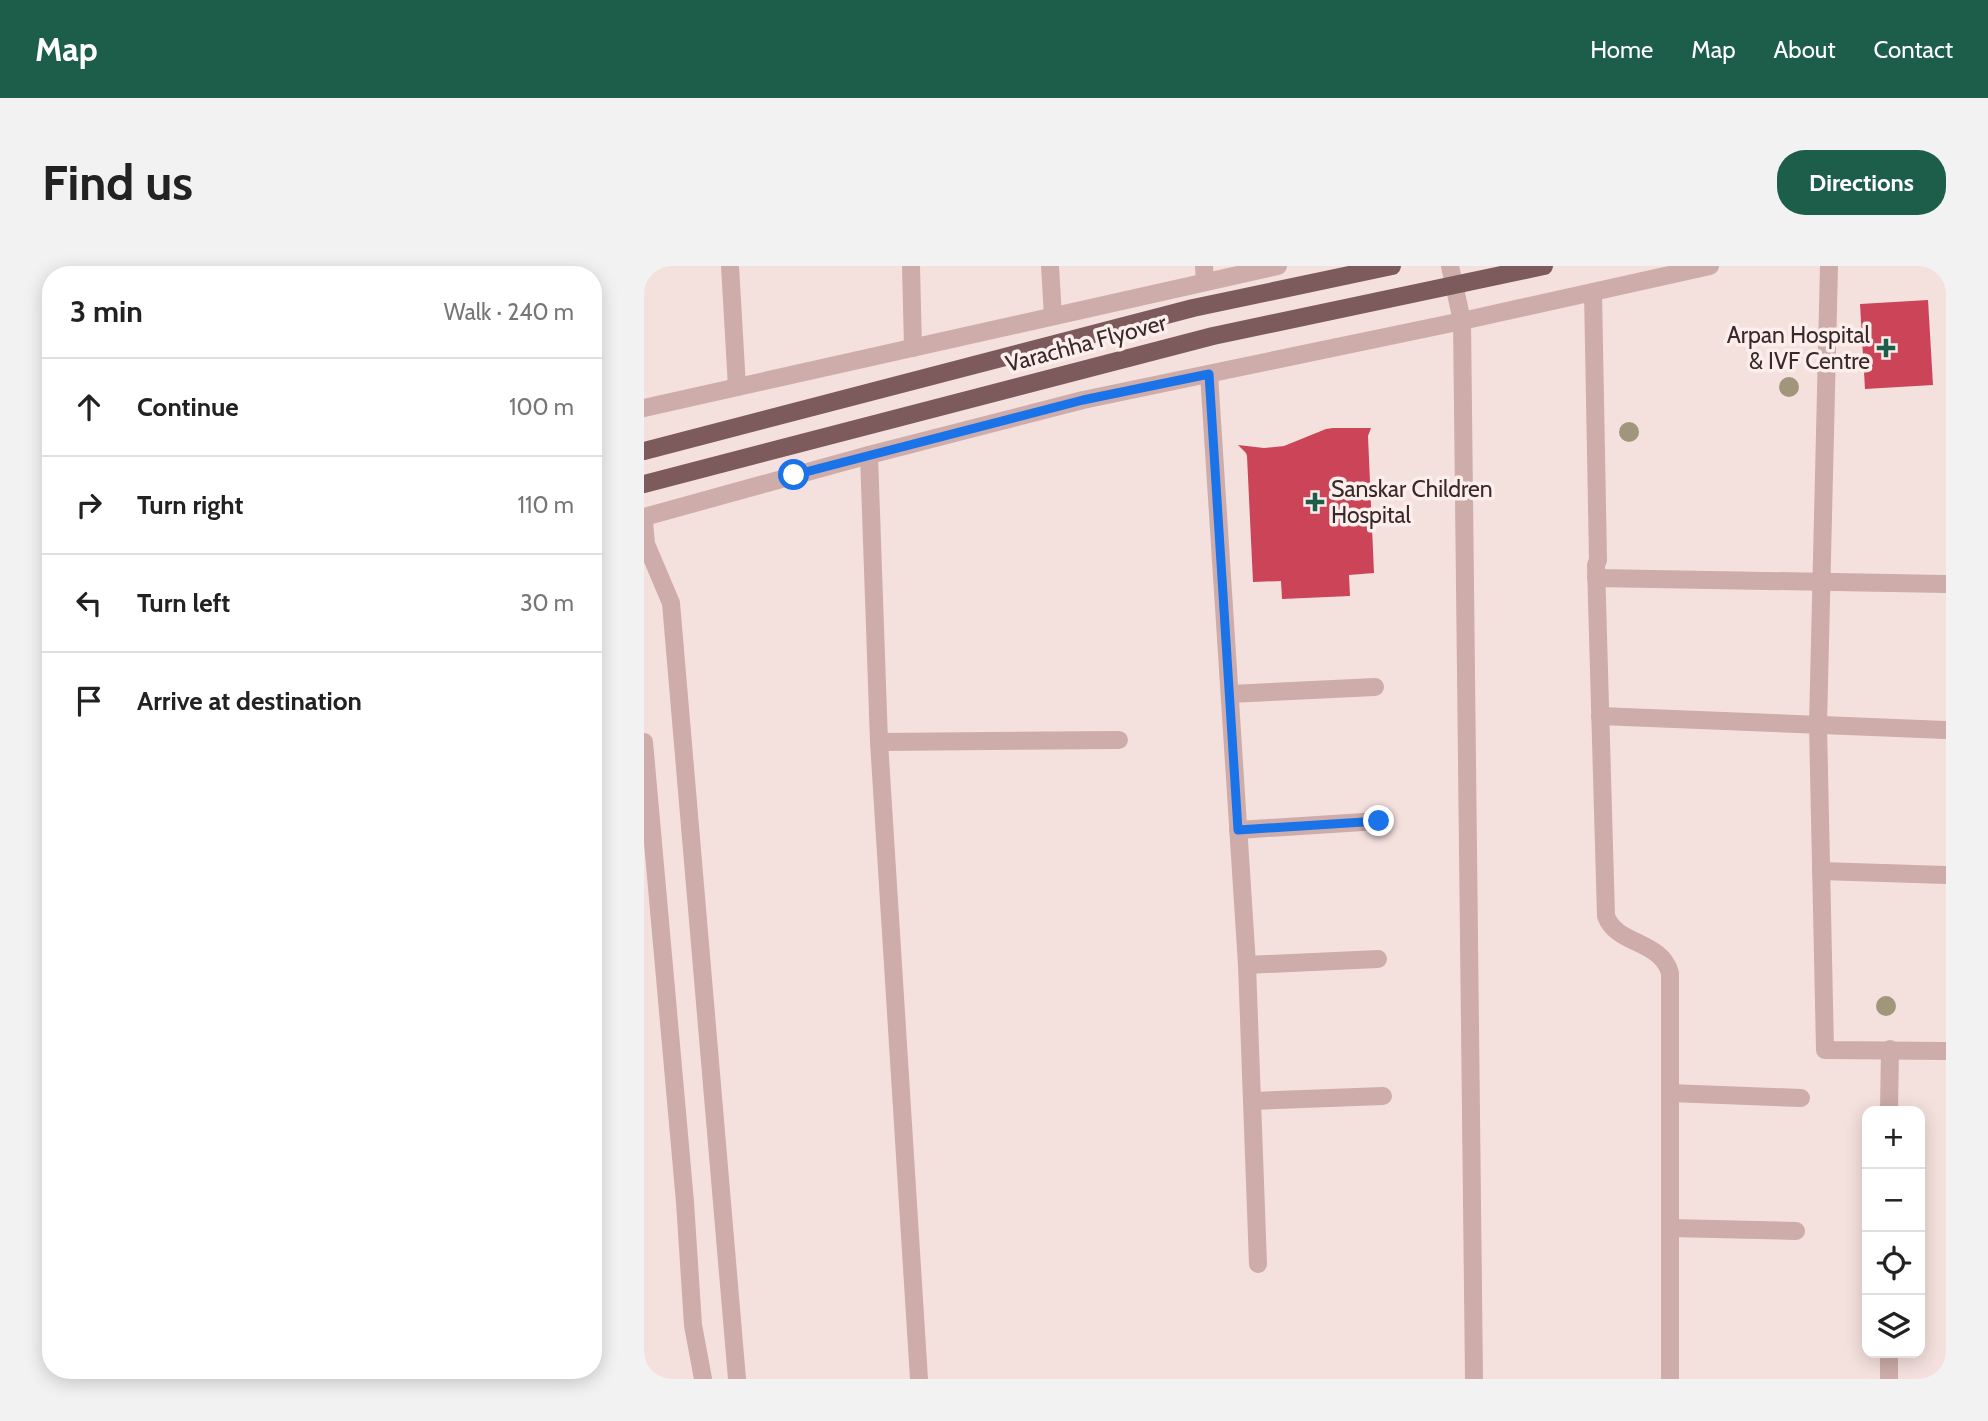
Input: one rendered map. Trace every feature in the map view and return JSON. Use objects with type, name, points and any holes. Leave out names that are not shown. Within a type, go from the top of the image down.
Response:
[{"type":"main road","name":"Varachha Flyover","points":[[644,451],[1193,308],[1392,266]]},
{"type":"main road","name":"Varachha Flyover","points":[[644,484],[1213,335],[1544,266]]},
{"type":"street","points":[[730,266],[737,387]]},
{"type":"street","points":[[911,266],[913,348]]},
{"type":"street","points":[[1050,266],[1053,316]]},
{"type":"street","points":[[644,408],[1053,316],[1204,274],[1278,266]]},
{"type":"street","points":[[1450,266],[1462,321],[1474,1379]]},
{"type":"street","points":[[644,517],[1083,400],[1710,266]]},
{"type":"street","points":[[1829,266],[1818,725],[1825,1050],[1946,1051]]},
{"type":"street","points":[[1593,292],[1598,560],[1595,565],[1606,916],[1614,929],[1661,956],[1670,974],[1670,1379]]},
{"type":"street","points":[[1209,374],[1247,965],[1258,1264]]},
{"type":"street","points":[[869,455],[879,742],[919,1379]]},
{"type":"street","points":[[644,522],[645,549],[671,603],[737,1379]]},
{"type":"street","points":[[1596,578],[1946,584]]},
{"type":"street","points":[[1230,694],[1375,687]]},
{"type":"street","points":[[1600,716],[1946,730]]},
{"type":"street","points":[[879,742],[1119,740]]},
{"type":"street","points":[[644,742],[685,1202],[693,1325],[703,1379]]},
{"type":"street","points":[[1238,830],[1379,821]]},
{"type":"street","points":[[1821,871],[1946,875]]},
{"type":"street","points":[[1247,965],[1378,959]]},
{"type":"street","points":[[1889,1049],[1889,1106]]},
{"type":"street","points":[[1670,1093],[1801,1098]]},
{"type":"street","points":[[1254,1101],[1382,1096]]},
{"type":"street","points":[[1670,1228],[1796,1231]]},
{"type":"street","points":[[1888,1379],[1889,1358]]},
{"type":"building","points":[[1928,300],[1933,385],[1865,389],[1860,304]]},
{"type":"building","points":[[1333,428],[1371,428],[1368,436],[1374,573],[1349,575],[1350,596],[1282,599],[1281,581],[1253,582],[1247,456],[1238,445],[1264,448],[1284,446]]},
{"type":"place","name":"Arpan Hospital & IVF Centre","points":[[1886,348]]},
{"type":"place","name":"Sanskar Children Hospital","points":[[1315,502]]},
{"type":"route","points":[[794,475],[1083,400],[1209,374],[1238,830],[1379,821]]}]
